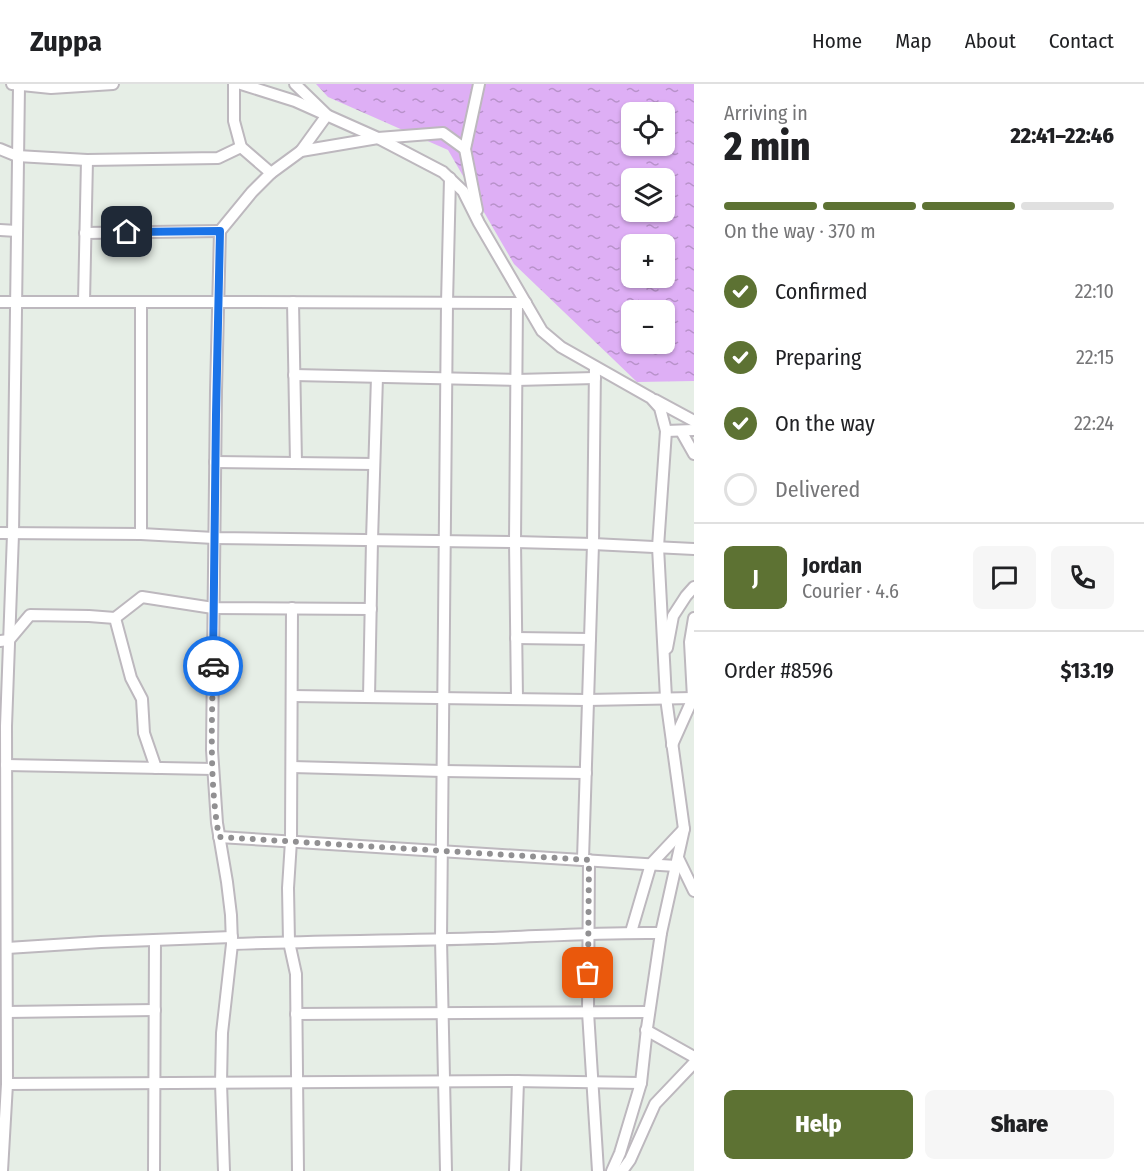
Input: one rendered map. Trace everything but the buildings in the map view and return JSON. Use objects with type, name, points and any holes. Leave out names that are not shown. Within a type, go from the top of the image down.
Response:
[{"type":"street","points":[[2,1171],[7,1084],[6,765],[3,695],[4,641],[13,534],[17,156],[15,85],[51,88],[113,84]]},
{"type":"street","points":[[234,84],[234,121],[240,147],[272,173]]},
{"type":"street","points":[[241,84],[295,101],[378,138],[443,172],[463,191],[522,303],[542,331],[595,373],[651,398],[694,421]]},
{"type":"street","points":[[295,84],[327,115]]},
{"type":"street","points":[[479,84],[465,149],[479,223]]},
{"type":"street","points":[[224,1171],[222,1033],[232,941],[227,882],[217,823],[212,738],[220,231],[252,192],[272,173],[302,151],[327,115]]},
{"type":"street","points":[[302,151],[378,138],[443,132],[465,149]]},
{"type":"street","points":[[0,149],[17,156],[87,160],[218,158],[240,147]]},
{"type":"street","points":[[84,302],[87,160]]},
{"type":"street","points":[[446,1171],[441,939],[450,178]]},
{"type":"street","points":[[0,230],[16,231]]},
{"type":"street","points":[[86,233],[220,231]]},
{"type":"street","points":[[0,302],[522,303]]},
{"type":"street","points":[[141,302],[141,534]]},
{"type":"street","points":[[293,302],[296,463]]},
{"type":"street","points":[[517,699],[516,380],[522,303]]},
{"type":"street","points":[[294,375],[516,380],[595,373]]},
{"type":"street","points":[[595,373],[593,544],[587,700],[586,860],[588,1012],[598,1171]]},
{"type":"street","points":[[369,697],[377,377]]},
{"type":"street","points":[[612,1171],[620,1153],[641,1083],[646,1030],[661,933],[684,829],[666,698],[658,547],[666,431],[660,408],[651,398]]},
{"type":"street","points":[[666,431],[694,430]]},
{"type":"street","points":[[681,431],[694,454]]},
{"type":"street","points":[[215,462],[374,464]]},
{"type":"street","points":[[0,533],[515,542],[694,549]]},
{"type":"street","points":[[664,663],[673,616],[694,587]]},
{"type":"street","points":[[4,641],[30,615],[115,618],[142,597],[213,608],[371,609]]},
{"type":"street","points":[[292,608],[291,841],[288,888],[289,942],[296,974],[298,1171]]},
{"type":"street","points":[[115,618],[132,678],[142,699],[144,733],[156,768]]},
{"type":"street","points":[[672,745],[693,698],[690,642],[694,618]]},
{"type":"street","points":[[516,638],[590,639]]},
{"type":"street","points":[[292,696],[587,700],[693,698]]},
{"type":"street","points":[[6,765],[213,768]]},
{"type":"street","points":[[292,767],[586,773]]},
{"type":"street","points":[[631,932],[651,864],[684,829]]},
{"type":"street","points":[[219,837],[651,864],[677,862]]},
{"type":"street","points":[[677,862],[694,891]]},
{"type":"street","points":[[7,948],[155,940],[289,942],[661,933]]},
{"type":"street","points":[[154,1171],[155,940]]},
{"type":"street","points":[[7,1012],[155,1010]]},
{"type":"street","points":[[296,1014],[649,1012]]},
{"type":"street","points":[[646,1030],[694,1057]]},
{"type":"street","points":[[622,1171],[630,1160],[655,1104],[694,1063]]},
{"type":"street","points":[[7,1084],[518,1081],[641,1083]]},
{"type":"street","points":[[515,1171],[518,1081]]},
{"type":"water","points":[[316,84],[694,84],[694,381],[637,382],[514,264],[448,150],[328,97]]},
{"type":"way so far","points":[[213,666],[212,750],[219,837],[589,860],[588,973]]},
{"type":"route","points":[[127,232],[220,231],[213,666]]}]
